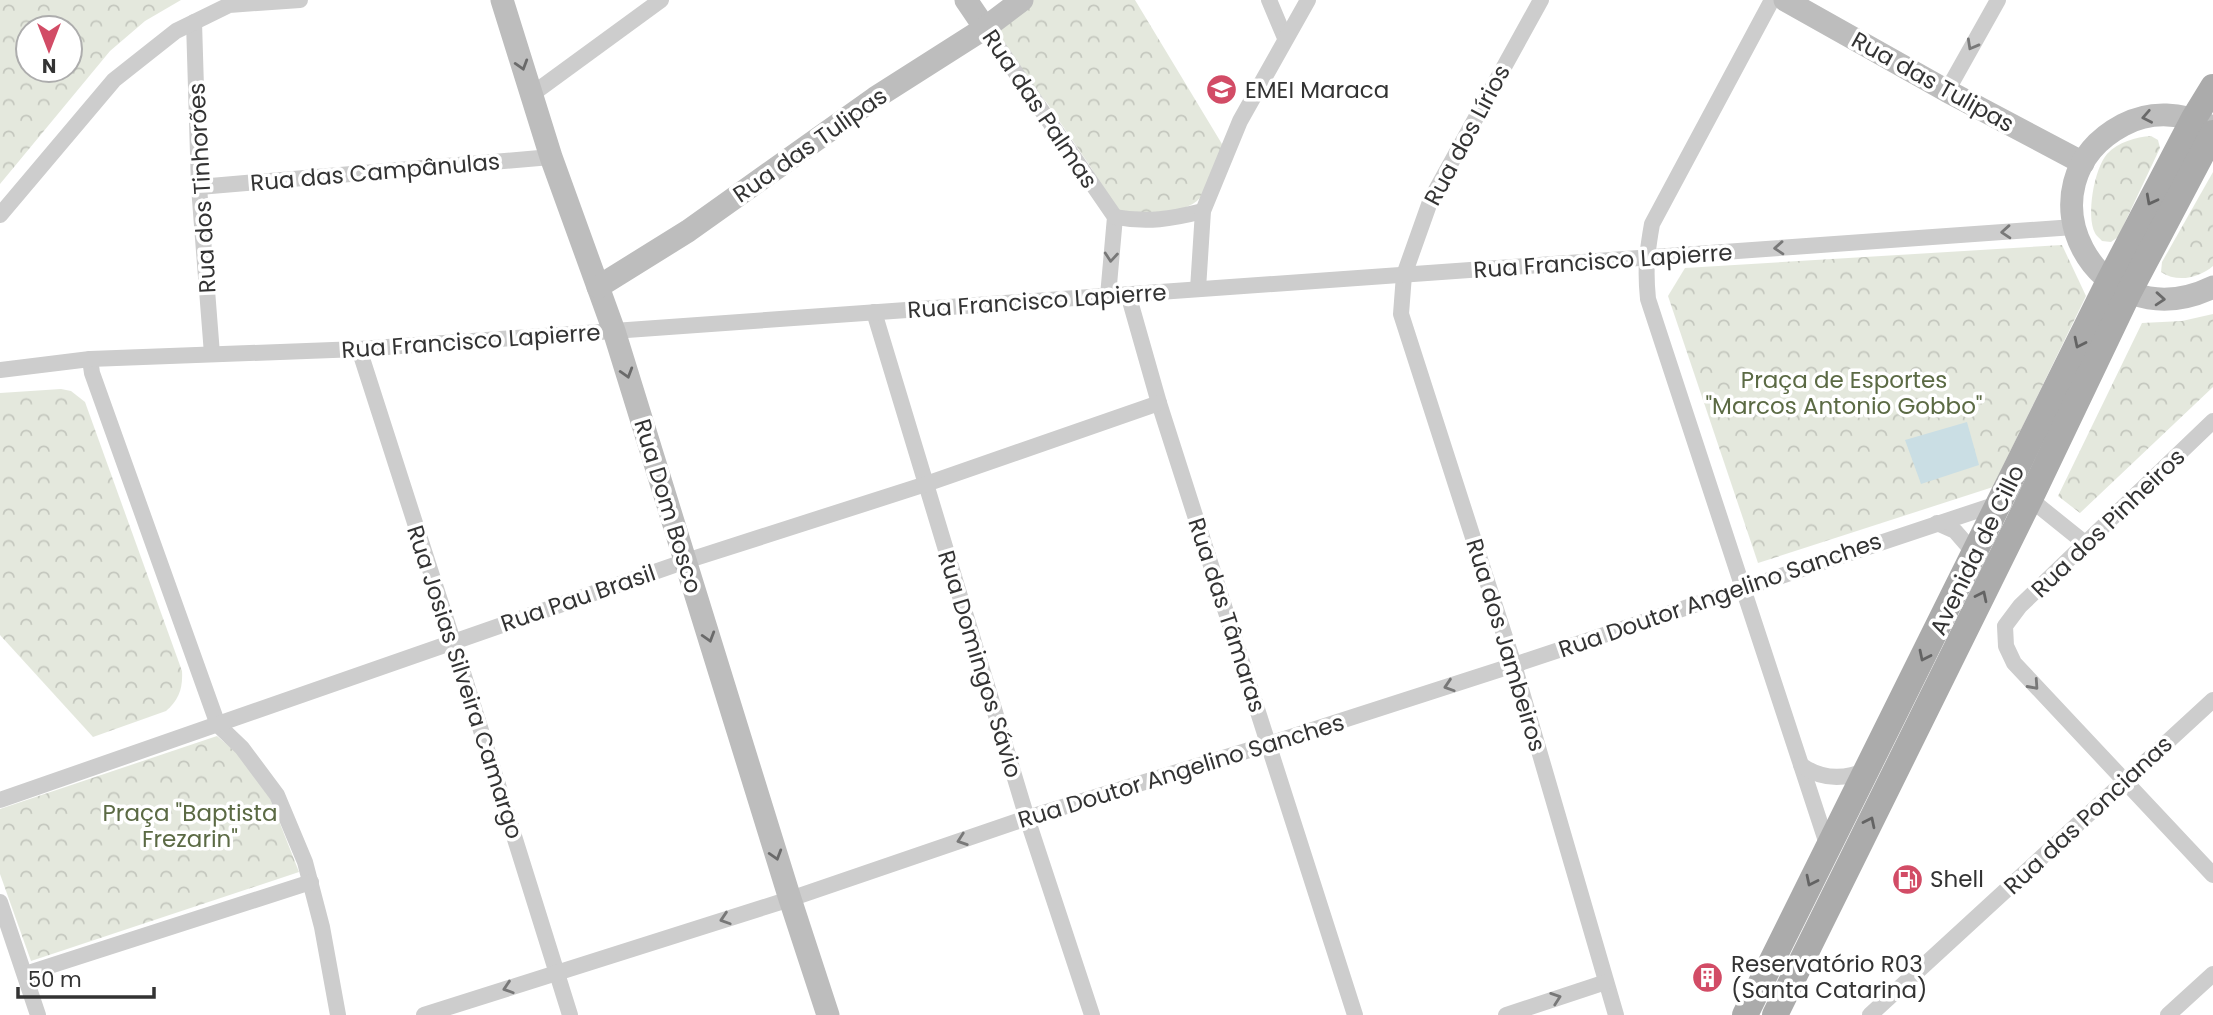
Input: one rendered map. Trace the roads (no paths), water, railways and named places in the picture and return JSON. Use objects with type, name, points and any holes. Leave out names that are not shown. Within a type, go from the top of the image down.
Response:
[{"type":"main road","name":"Rua Dom Bosco","points":[[502,0],[551,156],[614,331],[828,1015]]},
{"type":"main road","name":"Rua das Palmas","points":[[966,0],[985,28]]},
{"type":"main road","name":"Rua das Tulipas","points":[[598,287],[688,231],[875,98],[985,28],[1022,0]]},
{"type":"main road","name":"Rua das Tulipas","points":[[1785,0],[2083,163]]},
{"type":"main road","name":"Avenida de Cillo","points":[[1745,1015],[2000,503],[2207,126],[2213,87]]},
{"type":"main road","points":[[2207,126],[2173,114],[2151,115],[2130,121],[2111,131],[2095,145],[2083,163],[2073,194],[2074,227],[2081,247],[2093,266],[2119,287],[2151,299],[2173,300],[2196,295],[2213,287]]},
{"type":"main road","name":"Avenida de Cillo","points":[[1778,1013],[2030,499],[2119,287]]},
{"type":"street","points":[[0,215],[114,80],[176,31],[229,5],[300,0]]},
{"type":"street","points":[[531,95],[661,0]]},
{"type":"street","points":[[1269,0],[1285,38]]},
{"type":"street","points":[[1198,289],[1203,211],[1240,121],[1308,0]]},
{"type":"street","name":"Rua dos Lírios","points":[[1404,275],[1431,199],[1541,0]]},
{"type":"street","points":[[1772,0],[1653,224],[1646,258],[1648,299],[1828,847]]},
{"type":"street","points":[[1947,91],[1997,0]]},
{"type":"street","name":"Rua dos Tinhorões","points":[[194,22],[199,187],[212,354]]},
{"type":"street","name":"Rua das Palmas","points":[[985,28],[1115,217]]},
{"type":"street","name":"Rua das Campânulas","points":[[199,187],[551,156]]},
{"type":"street","points":[[1108,296],[1115,217],[1137,221],[1160,220],[1203,211]]},
{"type":"street","name":"Rua Francisco Lapierre","points":[[0,370],[90,359],[359,349],[2074,227]]},
{"type":"street","name":"Rua dos Jambeiros","points":[[1404,275],[1401,314],[1514,665],[1616,1015]]},
{"type":"street","name":"Rua das Tâmaras","points":[[1128,294],[1159,403],[1355,1015]]},
{"type":"street","name":"Rua Domingos Sávio","points":[[874,312],[1027,818],[1091,1015]]},
{"type":"street","name":"Rua Josias Silveira Camargo","points":[[359,349],[570,1015]]},
{"type":"street","points":[[90,359],[92,373],[218,725],[242,748],[277,795],[305,862],[338,1015]]},
{"type":"street","name":"Rua Pau Brasil","points":[[0,800],[686,561],[926,484],[1159,403]]},
{"type":"street","name":"Rua dos Pinheiros","points":[[2126,780],[2014,663],[2006,646],[2005,626],[2020,606],[2213,421]]},
{"type":"street","points":[[2030,499],[2086,544]]},
{"type":"street","name":"Rua Doutor Angelino Sanches","points":[[424,1015],[790,899],[1027,818],[1514,665],[2000,503]]},
{"type":"street","points":[[1937,523],[1955,531],[1975,554]]},
{"type":"street","name":"Rua das Poncianas","points":[[1870,1015],[2213,700]]},
{"type":"street","points":[[1801,765],[1810,772],[1828,777],[1851,777],[1867,770]]},
{"type":"street","points":[[2126,780],[2213,875]]},
{"type":"street","points":[[26,974],[311,882]]},
{"type":"street","points":[[0,902],[38,1015]]},
{"type":"street","points":[[2168,1015],[2213,974]]},
{"type":"street","points":[[1506,1015],[1606,982]]},
{"type":"place","name":"EMEI Maraca","points":[[1222,90]]},
{"type":"place","name":"Shell","points":[[1907,879]]},
{"type":"place","name":"Reservatório R03 (Santa Catarina)","points":[[1708,977]]},
{"type":"park label","name":"Praça de Esportes \"Marcos Antonio Gobbo\"","points":[[1844,393]]},
{"type":"park label","name":"Praça \"Baptista Frezarin\"","points":[[190,826]]}]
